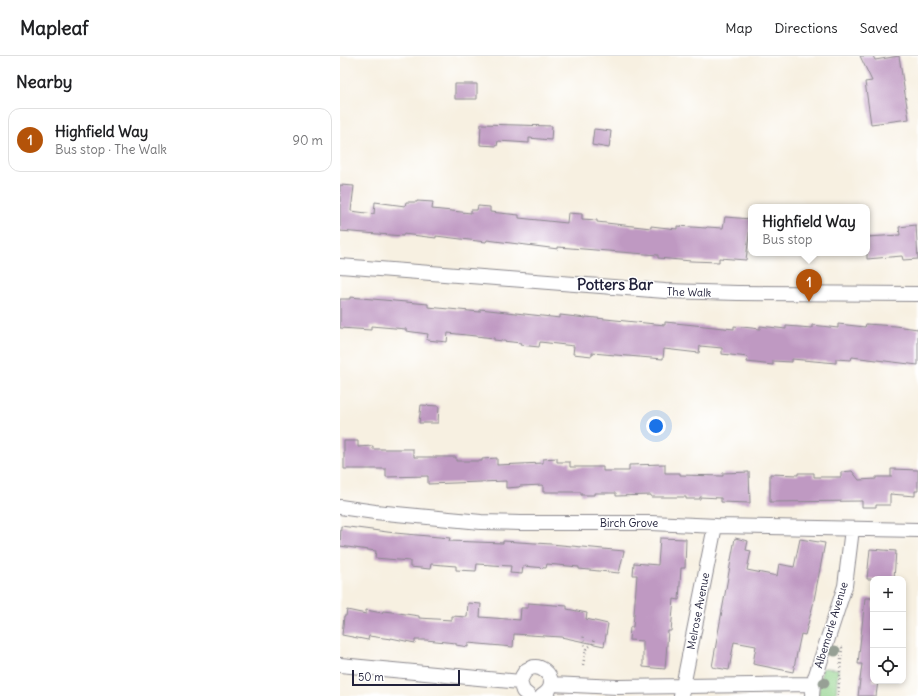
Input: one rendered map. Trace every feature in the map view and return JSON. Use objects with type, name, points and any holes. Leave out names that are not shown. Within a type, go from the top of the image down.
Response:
[{"type":"street","name":"The Walk","points":[[340,266],[665,291],[918,294]]},
{"type":"street","name":"Birch Grove","points":[[340,507],[375,512],[481,522],[647,523],[715,526],[918,530]]},
{"type":"street","name":"Melrose Avenue","points":[[682,691],[715,526]]},
{"type":"street","name":"Albemarle Avenue","points":[[812,690],[844,586],[852,529]]},
{"type":"street","points":[[340,665],[520,682]]},
{"type":"street","points":[[528,696],[523,691],[520,682],[523,673],[526,670],[535,667],[548,673],[551,684],[548,692],[542,696]]},
{"type":"street","points":[[551,684],[682,691],[812,690]]},
{"type":"path","points":[[828,634],[842,648],[838,696]]},
{"type":"path","points":[[583,665],[586,649],[583,640],[584,635]]},
{"type":"path","points":[[586,649],[594,643],[595,638]]},
{"type":"green space","points":[[822,669],[838,669],[836,696],[818,696]]},
{"type":"building","points":[[860,56],[873,56],[875,60],[899,56],[909,119],[871,124],[865,82],[872,81]]},
{"type":"building","points":[[455,84],[477,84],[477,99],[455,99]]},
{"type":"building","points":[[481,124],[552,126],[551,140],[529,138],[529,143],[498,141],[497,146],[480,145]]},
{"type":"building","points":[[594,129],[611,131],[609,148],[592,145]]},
{"type":"building","points":[[340,185],[354,186],[351,211],[374,214],[375,202],[405,206],[406,202],[417,201],[433,202],[432,209],[471,213],[471,210],[477,210],[478,206],[490,207],[490,212],[519,215],[519,218],[567,223],[568,213],[582,214],[582,219],[651,228],[651,226],[677,229],[677,226],[723,228],[725,217],[748,219],[748,244],[746,260],[719,258],[719,262],[658,258],[658,255],[558,247],[558,249],[487,240],[486,242],[436,236],[436,238],[403,234],[403,236],[340,231]]},
{"type":"building","points":[[916,225],[918,259],[903,260],[902,256],[867,259],[867,256],[870,256],[870,237],[900,235],[899,227]]},
{"type":"building","points":[[350,297],[428,304],[428,307],[480,312],[480,309],[560,318],[560,315],[665,325],[665,322],[734,329],[734,326],[760,329],[760,326],[786,329],[786,326],[812,328],[812,325],[838,328],[838,324],[865,327],[866,324],[895,326],[918,329],[918,365],[852,357],[851,360],[836,359],[836,363],[792,359],[792,362],[773,361],[773,365],[747,362],[748,357],[722,354],[722,348],[700,346],[699,353],[664,349],[663,359],[592,353],[592,356],[573,354],[574,346],[540,342],[539,347],[494,340],[494,338],[448,333],[447,342],[427,340],[428,334],[406,331],[406,329],[371,326],[371,330],[340,328],[340,299],[350,299]]},
{"type":"building","points":[[421,405],[439,406],[438,423],[419,423]]},
{"type":"building","points":[[344,441],[358,441],[358,447],[373,446],[373,449],[413,449],[414,457],[456,457],[456,461],[482,461],[482,459],[497,458],[497,465],[543,463],[543,459],[557,458],[557,462],[570,462],[570,467],[603,467],[603,471],[629,471],[629,465],[665,464],[665,473],[680,473],[680,475],[723,476],[723,473],[749,472],[750,503],[721,502],[721,498],[700,497],[700,499],[686,499],[686,497],[651,497],[651,495],[616,496],[616,493],[594,493],[594,495],[581,495],[581,492],[543,492],[543,485],[506,488],[506,481],[428,484],[428,476],[386,477],[386,469],[344,469]]},
{"type":"building","points":[[891,469],[918,470],[918,491],[915,491],[915,496],[890,494],[890,505],[876,505],[876,507],[862,507],[862,501],[770,502],[770,474],[798,475],[798,473],[814,473],[814,477],[841,477],[841,472],[852,471],[859,480],[876,479],[876,477],[891,477]]},
{"type":"building","points":[[341,526],[450,538],[449,541],[503,543],[503,541],[624,551],[619,573],[547,564],[546,568],[523,566],[522,574],[510,573],[511,566],[477,564],[476,571],[456,570],[456,566],[431,564],[430,569],[410,567],[410,561],[375,558],[376,551],[340,546]]},
{"type":"building","points":[[660,538],[686,539],[685,568],[681,568],[679,600],[674,599],[671,631],[668,631],[665,669],[643,667],[643,641],[629,640],[630,627],[633,627],[637,575],[633,575],[634,563],[658,565]]},
{"type":"building","points":[[735,538],[748,541],[746,550],[751,551],[747,570],[777,576],[779,564],[794,567],[800,539],[825,543],[813,605],[805,635],[801,634],[793,672],[753,664],[756,646],[734,642],[729,670],[712,667]]},
{"type":"building","points":[[870,549],[896,551],[894,576],[870,576],[870,579],[867,579]]},
{"type":"building","points":[[865,598],[870,598],[870,684],[878,684],[876,696],[858,696],[862,664],[858,664]]},
{"type":"building","points":[[468,603],[481,604],[480,617],[520,620],[521,608],[528,608],[528,603],[567,606],[567,609],[587,613],[586,619],[608,624],[604,646],[561,637],[514,634],[513,647],[468,643],[468,647],[456,645],[456,643],[426,640],[415,640],[415,643],[391,638],[369,636],[368,640],[342,635],[344,616],[346,616],[347,610],[366,614],[366,610],[382,613],[383,611],[419,616],[419,618],[452,620],[452,616],[467,617]]},
{"type":"place","name":"Highfield Way","points":[[809,302]]},
{"type":"district","name":"Potters Bar","points":[[615,284]]}]
